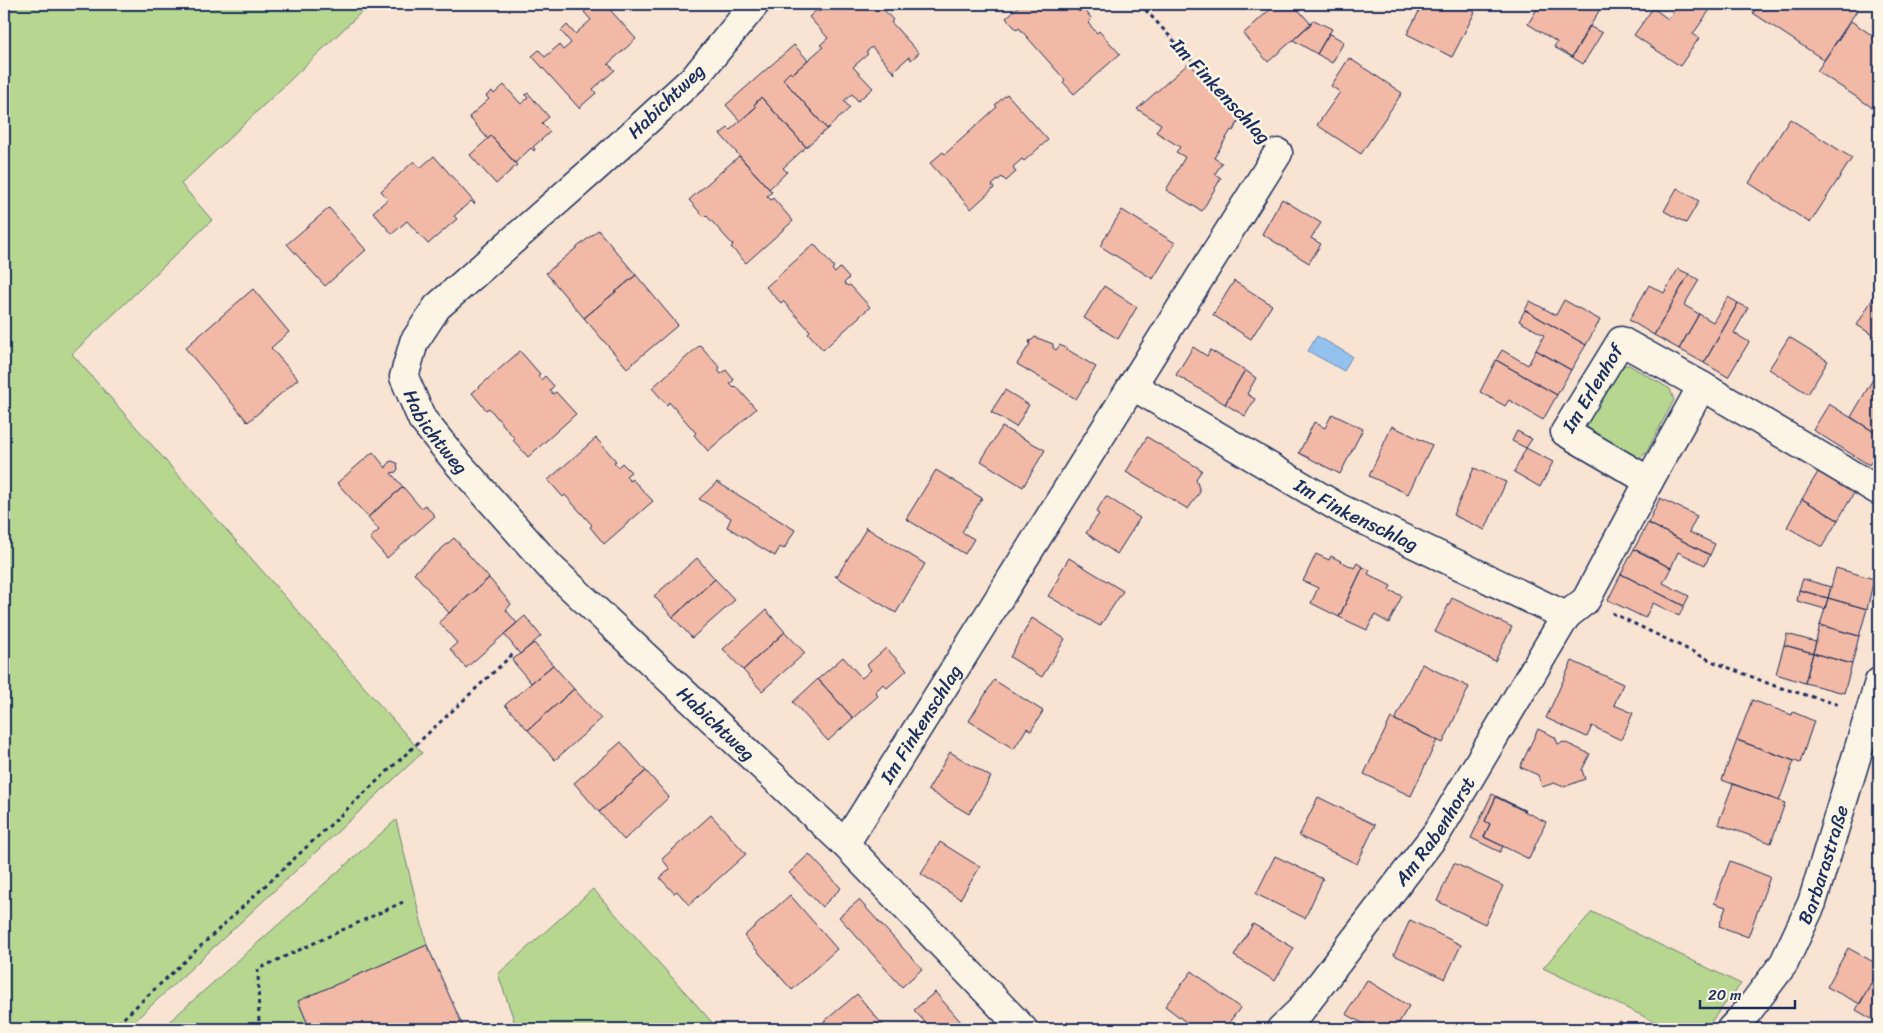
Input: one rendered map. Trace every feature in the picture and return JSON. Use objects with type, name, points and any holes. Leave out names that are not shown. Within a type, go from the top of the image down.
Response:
[{"type":"street","name":"Habichtweg","points":[[755,4],[696,76],[437,307],[414,342],[404,377],[422,419],[455,460],[551,568],[845,844]]},
{"type":"street","name":"Im Finkenschlag","points":[[845,844],[1278,153]]},
{"type":"street","name":"Im Erlenhof","points":[[1649,482],[1565,432],[1621,341],[1702,386],[1879,491]]},
{"type":"street","name":"Im Finkenschlag","points":[[1133,386],[1341,509],[1576,608]]},
{"type":"street","points":[[1576,608],[1702,386]]},
{"type":"street","name":"Am Rabenhorst","points":[[1281,1029],[1300,1011],[1438,831],[1576,608]]},
{"type":"street","name":"Barbarastraße","points":[[1731,1029],[1748,1011],[1784,963],[1812,903],[1879,682]]},
{"type":"street","points":[[845,844],[1023,1029]]},
{"type":"path","name":"Im Finkenschlag","points":[[1140,4],[1278,153]]},
{"type":"path","points":[[1576,608],[1775,686],[1869,714]]},
{"type":"path","points":[[112,1029],[514,653]]},
{"type":"path","points":[[259,1029],[258,969],[403,902]]},
{"type":"green space","points":[[4,4],[370,4],[181,184],[212,220],[72,354],[422,753],[126,1029],[4,1029]]},
{"type":"green space","points":[[1625,365],[1629,365],[1670,389],[1674,400],[1646,453],[1640,458],[1634,459],[1591,434],[1587,422],[1618,370]]},
{"type":"green space","points":[[396,820],[427,945],[298,1001],[310,1029],[161,1029]]},
{"type":"green space","points":[[593,889],[718,1029],[517,1029],[498,974]]},
{"type":"green space","points":[[1592,912],[1741,984],[1705,1029],[1670,1029],[1543,968]]},
{"type":"water","points":[[1317,336],[1352,356],[1344,371],[1308,351]]},
{"type":"building","points":[[594,4],[605,4],[636,39],[608,64],[615,70],[593,89],[596,93],[579,108],[532,56],[539,50],[545,57],[559,45],[563,50],[571,43],[561,31],[567,25],[575,34],[591,20],[584,12]]},
{"type":"building","points":[[828,4],[879,4],[893,20],[891,22],[919,53],[911,60],[909,57],[894,70],[895,74],[872,47],[866,52],[868,54],[853,67],[873,88],[858,101],[852,94],[844,101],[850,108],[827,129],[783,79],[790,72],[792,74],[823,47],[820,45],[828,38],[809,17],[817,10],[819,12]]},
{"type":"building","points":[[1021,4],[1071,4],[1079,12],[1083,8],[1092,19],[1088,23],[1097,33],[1099,31],[1120,54],[1074,94],[1063,82],[1065,80],[1019,28],[1017,30],[1006,18]]},
{"type":"building","points":[[1276,4],[1293,4],[1311,24],[1268,62],[1243,34]]},
{"type":"building","points":[[1423,4],[1458,4],[1475,12],[1452,57],[1407,34]]},
{"type":"building","points":[[1540,4],[1603,4],[1572,57],[1554,47],[1557,42],[1528,24]]},
{"type":"building","points":[[1679,4],[1714,4],[1693,34],[1699,38],[1680,66],[1634,35],[1653,8],[1668,19]]},
{"type":"building","points":[[1759,4],[1850,4],[1858,9],[1824,60],[1753,13]]},
{"type":"building","points":[[1314,20],[1332,29],[1317,54],[1293,40]]},
{"type":"building","points":[[1851,21],[1879,40],[1879,112],[1817,71]]},
{"type":"building","points":[[1589,26],[1602,33],[1583,64],[1572,57]]},
{"type":"building","points":[[1329,33],[1344,42],[1332,63],[1317,54]]},
{"type":"building","points":[[794,45],[808,60],[783,79],[827,129],[806,147],[761,97],[754,105],[756,107],[740,121],[726,105]]},
{"type":"building","points":[[1349,58],[1402,93],[1361,154],[1317,125],[1340,92],[1331,86]]},
{"type":"building","points":[[1189,63],[1240,119],[1214,158],[1222,163],[1215,174],[1221,178],[1202,211],[1166,190],[1185,157],[1176,152],[1180,147],[1156,132],[1161,124],[1137,109]]},
{"type":"building","points":[[504,85],[521,104],[528,98],[525,95],[528,93],[549,117],[542,123],[550,132],[533,147],[534,151],[531,148],[515,163],[491,136],[488,139],[469,117],[489,99],[486,96],[492,91],[494,94]]},
{"type":"building","points":[[1007,94],[1048,140],[1024,161],[1022,159],[1013,167],[1016,172],[1006,181],[1002,177],[992,185],[994,188],[971,209],[930,163],[943,152],[945,154],[997,107],[995,105]]},
{"type":"building","points":[[761,97],[806,147],[783,168],[787,172],[769,189],[720,134],[728,128],[730,130],[756,107],[754,105]]},
{"type":"building","points":[[1790,119],[1852,158],[1810,223],[1749,183]]},
{"type":"building","points":[[491,136],[517,165],[496,184],[470,155]]},
{"type":"building","points":[[434,156],[475,203],[471,201],[454,216],[457,219],[428,244],[407,221],[392,234],[373,212],[388,199],[381,191],[414,161],[420,168]]},
{"type":"building","points":[[739,156],[772,192],[767,196],[771,200],[773,198],[793,221],[746,263],[731,247],[733,245],[706,215],[704,217],[689,200]]},
{"type":"building","points":[[1677,188],[1699,201],[1686,223],[1664,211]]},
{"type":"building","points":[[1282,199],[1321,223],[1311,238],[1321,244],[1309,263],[1262,234]]},
{"type":"building","points":[[329,208],[366,250],[325,286],[287,244]]},
{"type":"building","points":[[1122,210],[1175,243],[1153,279],[1100,246]]},
{"type":"building","points":[[598,230],[636,275],[584,318],[546,273]]},
{"type":"building","points":[[814,244],[834,267],[832,269],[835,273],[840,268],[849,278],[844,283],[848,286],[850,285],[870,307],[823,350],[808,333],[810,331],[783,301],[781,303],[766,287]]},
{"type":"building","points":[[1678,269],[1689,274],[1654,335],[1629,320],[1649,285],[1664,293]]},
{"type":"building","points":[[1689,274],[1699,280],[1684,305],[1699,314],[1679,349],[1654,335]]},
{"type":"building","points":[[636,275],[678,325],[627,368],[584,318]]},
{"type":"building","points":[[1234,281],[1272,305],[1251,339],[1213,315]]},
{"type":"building","points":[[1104,286],[1137,307],[1118,339],[1084,318]]},
{"type":"building","points":[[1879,288],[1879,339],[1857,325]]},
{"type":"building","points":[[253,289],[289,332],[271,348],[298,379],[248,422],[185,348]]},
{"type":"building","points":[[1728,297],[1738,303],[1704,363],[1679,349],[1699,314],[1713,322]]},
{"type":"building","points":[[1564,300],[1600,320],[1586,345],[1525,310],[1530,301],[1556,315]]},
{"type":"building","points":[[1738,303],[1748,308],[1734,333],[1749,342],[1728,377],[1704,363]]},
{"type":"building","points":[[1525,310],[1586,345],[1571,370],[1536,350],[1544,335],[1519,321]]},
{"type":"building","points":[[1035,337],[1053,344],[1053,348],[1056,350],[1060,345],[1096,367],[1076,399],[1017,364],[1030,344],[1029,341]]},
{"type":"building","points":[[1789,337],[1828,361],[1808,394],[1769,369]]},
{"type":"building","points":[[700,345],[720,368],[718,370],[721,374],[726,370],[734,380],[730,384],[734,388],[736,386],[756,409],[708,451],[694,435],[696,433],[669,402],[667,405],[652,388]]},
{"type":"building","points":[[1193,347],[1207,356],[1210,350],[1245,370],[1225,404],[1176,375]]},
{"type":"building","points":[[1502,350],[1528,365],[1536,350],[1571,370],[1557,395],[1496,360]]},
{"type":"building","points":[[520,351],[540,374],[538,376],[541,380],[545,376],[554,386],[550,390],[553,394],[556,392],[576,414],[528,457],[489,408],[486,410],[472,393]]},
{"type":"building","points":[[1496,360],[1557,395],[1543,420],[1509,400],[1505,406],[1480,392]]},
{"type":"building","points":[[1245,370],[1256,378],[1247,394],[1255,399],[1245,416],[1225,404]]},
{"type":"building","points":[[1876,374],[1879,377],[1879,435],[1851,417]]},
{"type":"building","points":[[1005,390],[1029,405],[1016,427],[991,412]]},
{"type":"building","points":[[1829,404],[1879,435],[1879,450],[1869,465],[1813,430]]},
{"type":"building","points":[[1332,414],[1363,429],[1340,474],[1299,453],[1314,422],[1325,428]]},
{"type":"building","points":[[1392,426],[1432,445],[1408,494],[1369,476]]},
{"type":"building","points":[[1002,427],[1045,450],[1023,487],[981,461]]},
{"type":"building","points":[[1517,431],[1532,439],[1526,448],[1512,441]]},
{"type":"building","points":[[1147,437],[1202,470],[1196,479],[1200,492],[1188,509],[1126,472]]},
{"type":"building","points":[[596,438],[616,461],[614,462],[618,467],[622,463],[631,472],[626,476],[630,481],[632,479],[653,501],[604,544],[590,527],[592,525],[565,495],[563,497],[548,480]]},
{"type":"building","points":[[1526,448],[1553,462],[1540,487],[1514,472]]},
{"type":"building","points":[[373,452],[386,468],[389,462],[397,463],[398,469],[396,472],[391,473],[403,487],[368,517],[337,483]]},
{"type":"building","points":[[1474,468],[1506,482],[1485,530],[1453,515]]},
{"type":"building","points":[[936,470],[982,498],[962,532],[974,539],[965,554],[906,519]]},
{"type":"building","points":[[1818,472],[1854,493],[1838,520],[1802,499]]},
{"type":"building","points":[[717,482],[795,530],[784,549],[780,547],[775,556],[727,527],[731,518],[699,499]]},
{"type":"building","points":[[403,487],[421,508],[425,505],[435,516],[387,558],[370,538],[379,530],[368,517]]},
{"type":"building","points":[[1106,496],[1140,518],[1117,554],[1086,533],[1099,514],[1096,512]]},
{"type":"building","points":[[1660,498],[1697,516],[1689,532],[1715,544],[1710,555],[1648,523]]},
{"type":"building","points":[[1802,499],[1838,520],[1822,547],[1787,527]]},
{"type":"building","points":[[1648,523],[1710,555],[1705,565],[1678,552],[1671,568],[1634,549]]},
{"type":"building","points":[[865,527],[925,564],[896,613],[835,576],[837,576],[866,529]]},
{"type":"building","points":[[454,538],[489,578],[449,613],[414,573]]},
{"type":"building","points":[[1634,549],[1671,568],[1663,583],[1689,596],[1684,606],[1621,574]]},
{"type":"building","points":[[1316,554],[1329,560],[1331,556],[1354,568],[1357,563],[1363,567],[1339,617],[1311,603],[1318,588],[1303,581]]},
{"type":"building","points":[[697,558],[715,579],[673,617],[654,596]]},
{"type":"building","points":[[1069,558],[1123,591],[1100,626],[1048,596]]},
{"type":"building","points":[[1363,567],[1370,570],[1368,574],[1391,586],[1389,590],[1402,596],[1389,623],[1375,615],[1367,630],[1339,617]]},
{"type":"building","points":[[1836,568],[1874,579],[1867,609],[1828,598]]},
{"type":"building","points":[[1621,574],[1684,606],[1679,616],[1653,603],[1645,618],[1608,600]]},
{"type":"building","points":[[489,578],[511,604],[506,610],[517,623],[466,668],[450,649],[457,643],[439,622]]},
{"type":"building","points":[[715,579],[735,600],[692,638],[673,617]]},
{"type":"building","points":[[1803,579],[1831,587],[1828,598],[1799,590]]},
{"type":"building","points":[[1799,590],[1828,598],[1825,609],[1797,601]]},
{"type":"building","points":[[1452,598],[1512,627],[1495,661],[1435,632]]},
{"type":"building","points":[[1828,598],[1867,609],[1859,636],[1820,625]]},
{"type":"building","points":[[766,610],[785,632],[743,670],[723,649]]},
{"type":"building","points":[[525,616],[541,636],[520,654],[504,634]]},
{"type":"building","points":[[1032,618],[1065,639],[1042,677],[1010,657]]},
{"type":"building","points":[[1820,625],[1859,636],[1852,664],[1813,653]]},
{"type":"building","points":[[785,632],[805,653],[762,691],[743,670]]},
{"type":"building","points":[[1787,634],[1816,642],[1813,653],[1784,645]]},
{"type":"building","points":[[534,643],[553,665],[531,683],[512,660]]},
{"type":"building","points":[[1784,645],[1813,653],[1805,683],[1776,674]]},
{"type":"building","points":[[886,648],[907,670],[887,688],[883,684],[875,692],[878,696],[853,718],[818,679],[843,657],[862,678],[871,670],[867,665]]},
{"type":"building","points":[[1813,653],[1852,664],[1844,693],[1805,683]]},
{"type":"building","points":[[1572,661],[1623,684],[1614,705],[1633,713],[1621,740],[1592,726],[1587,737],[1546,718]]},
{"type":"building","points":[[1422,664],[1469,687],[1443,743],[1395,720]]},
{"type":"building","points":[[553,665],[574,689],[528,730],[505,705]]},
{"type":"building","points":[[818,679],[853,718],[828,741],[793,702]]},
{"type":"building","points":[[994,680],[1043,711],[1031,731],[1027,728],[1014,749],[969,721]]},
{"type":"building","points":[[574,689],[601,719],[555,760],[528,730]]},
{"type":"building","points":[[1752,700],[1792,715],[1793,712],[1814,721],[1800,763],[1737,740]]},
{"type":"building","points":[[1391,718],[1437,740],[1411,796],[1364,774]]},
{"type":"building","points":[[1538,729],[1555,737],[1558,744],[1564,742],[1590,754],[1582,770],[1585,779],[1564,787],[1554,783],[1542,787],[1538,775],[1520,767]]},
{"type":"building","points":[[1737,740],[1794,761],[1779,801],[1722,780]]},
{"type":"building","points":[[621,742],[646,771],[599,812],[574,783]]},
{"type":"building","points":[[950,752],[991,777],[969,814],[928,790]]},
{"type":"building","points":[[646,771],[669,797],[624,840],[599,812]]},
{"type":"building","points":[[1733,784],[1785,803],[1771,843],[1718,824]]},
{"type":"building","points":[[1492,794],[1526,811],[1496,797],[1485,821],[1490,824],[1484,837],[1503,846],[1500,852],[1471,838]]},
{"type":"building","points":[[1318,797],[1375,825],[1357,864],[1299,836]]},
{"type":"building","points":[[1496,797],[1546,822],[1529,859],[1484,837],[1490,824],[1485,821]]},
{"type":"building","points":[[711,815],[746,854],[689,905],[677,891],[674,893],[660,878],[670,869],[662,859]]},
{"type":"building","points":[[940,842],[980,867],[960,899],[921,874]]},
{"type":"building","points":[[809,854],[841,888],[822,907],[789,873]]},
{"type":"building","points":[[1275,856],[1323,879],[1305,918],[1256,894]]},
{"type":"building","points":[[1730,861],[1770,877],[1748,937],[1719,926],[1726,907],[1714,903]]},
{"type":"building","points":[[1454,863],[1503,886],[1485,924],[1437,901]]},
{"type":"building","points":[[790,895],[837,949],[792,990],[744,936]]},
{"type":"building","points":[[859,900],[922,969],[902,987],[839,917]]},
{"type":"building","points":[[1410,920],[1461,945],[1445,979],[1394,955]]},
{"type":"building","points":[[1253,924],[1294,948],[1275,981],[1234,956]]},
{"type":"building","points":[[427,945],[464,1029],[310,1029],[298,1001]]},
{"type":"building","points":[[1848,948],[1879,965],[1879,969],[1860,1004],[1827,987]]},
{"type":"building","points":[[1192,971],[1240,1008],[1224,1029],[1195,1029],[1165,1006]]},
{"type":"building","points":[[1367,980],[1409,1006],[1395,1029],[1373,1029],[1346,1014]]},
{"type":"building","points":[[1871,983],[1879,988],[1879,1019],[1877,1022],[1856,1010]]},
{"type":"building","points":[[935,992],[967,1029],[931,1029],[914,1010]]},
{"type":"building","points":[[857,994],[886,1029],[815,1029]]},
{"type":"building","points":[[1620,1021],[1630,1029],[1614,1029]]}]
